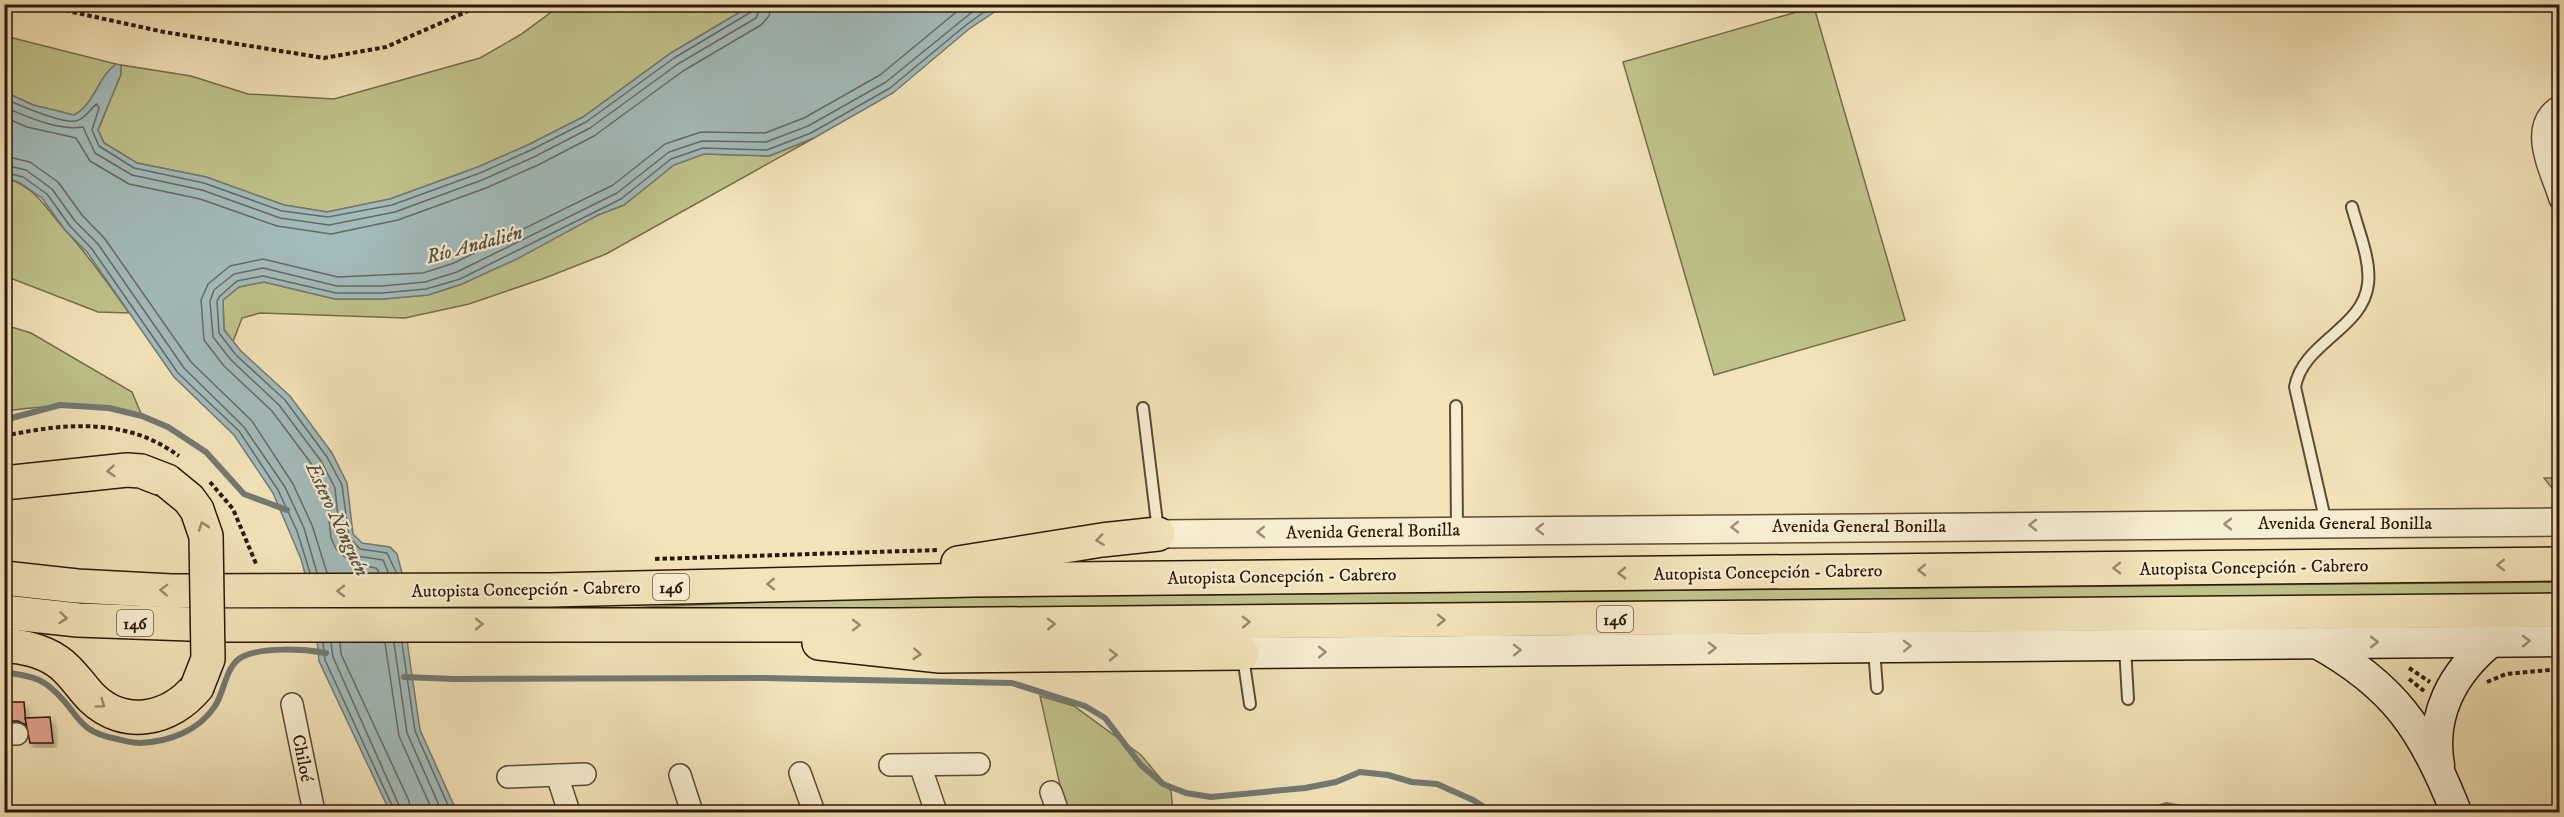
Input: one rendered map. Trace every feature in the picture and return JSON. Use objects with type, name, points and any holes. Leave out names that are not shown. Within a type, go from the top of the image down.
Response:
[{"type":"highway","points":[[4,483],[127,470],[141,471],[167,481],[189,499],[200,517],[206,536],[208,658],[197,687],[176,708],[148,717],[133,717],[105,707],[92,698],[69,670],[50,656],[27,648],[4,645]]},
{"type":"highway","points":[[829,583],[1102,540],[1158,534]]},
{"type":"highway","name":"Autopista Concepción - Cabrero","points":[[4,578],[126,589],[421,591],[829,583],[2559,564]]},
{"type":"highway","name":"Autopista Concepción - Cabrero","points":[[4,612],[127,623],[265,626],[671,625],[2559,610]]},
{"type":"highway","points":[[671,625],[940,656],[1242,653]]},
{"type":"main road","points":[[2442,777],[2438,731],[2448,694],[2464,667],[2492,641]]},
{"type":"main road","points":[[1242,653],[2559,641]]},
{"type":"main road","points":[[2315,642],[2359,668],[2378,685],[2415,727],[2442,777],[2456,813]]},
{"type":"street","points":[[2559,106],[2546,117],[2541,135],[2559,199]]},
{"type":"street","name":"Avenida General Bonilla","points":[[1158,534],[2559,522]]},
{"type":"street","name":"Chiloé","points":[[292,704],[314,813]]},
{"type":"street","points":[[890,765],[979,764]]},
{"type":"street","points":[[920,765],[936,813]]},
{"type":"street","points":[[800,773],[814,813]]},
{"type":"street","points":[[508,777],[585,774]]},
{"type":"street","points":[[557,775],[570,813]]},
{"type":"street","points":[[680,775],[693,813]]},
{"type":"street","points":[[1051,792],[1058,813]]},
{"type":"lane","points":[[2326,523],[2295,387],[2301,366],[2307,358],[2353,314],[2366,294],[2368,270],[2352,207]]},
{"type":"lane","points":[[1456,406],[1457,530]]},
{"type":"lane","points":[[1143,408],[1158,534]]},
{"type":"lane","points":[[2125,644],[2128,699]]},
{"type":"lane","points":[[1874,646],[1877,688]]},
{"type":"lane","points":[[1242,653],[1250,704]]},
{"type":"path","points":[[36,4],[164,32],[324,58],[386,47],[484,4]]},
{"type":"path","points":[[644,560],[942,550]]},
{"type":"path","points":[[2378,685],[2394,671],[2406,667],[2448,694]]},
{"type":"path","points":[[2481,686],[2506,674],[2559,669]]},
{"type":"green space","points":[[561,5],[752,5],[671,53],[583,117],[528,145],[478,167],[390,199],[327,212],[284,205],[206,177],[137,163],[104,143],[98,130],[121,74],[121,65],[191,76],[248,94],[334,99],[480,58],[520,35]]},
{"type":"green space","points":[[1814,7],[1905,320],[1714,375],[1623,62]]},
{"type":"green space","points":[[5,36],[116,64],[104,76],[92,98],[74,115],[33,105],[5,92]]},
{"type":"green space","points":[[2559,116],[2559,176],[2549,136]]},
{"type":"green space","points":[[814,138],[606,254],[469,304],[405,318],[260,313],[242,318],[233,342],[224,329],[223,300],[239,287],[264,282],[335,299],[383,299],[428,295],[462,284],[598,215],[624,205],[673,165],[704,154],[769,156]]},
{"type":"green space","points":[[4,177],[25,187],[40,200],[91,261],[129,313],[98,312],[5,276]]},
{"type":"green space","points":[[5,325],[31,333],[132,392],[142,416],[107,409],[74,406],[5,411]]},
{"type":"green space","points":[[2544,478],[2559,478],[2559,497]]},
{"type":"green space","points":[[2560,582],[2559,597],[529,612],[862,598]]},
{"type":"green space","points":[[1040,696],[1074,706],[1141,755],[1171,791],[1173,812],[1066,812]]},
{"type":"water","points":[[752,5],[1005,5],[969,29],[893,93],[814,138],[769,156],[704,154],[674,165],[624,205],[598,215],[517,259],[462,284],[428,295],[383,299],[335,299],[264,282],[239,287],[223,300],[224,330],[241,351],[290,396],[332,453],[347,483],[353,534],[362,543],[390,547],[397,554],[402,573],[408,648],[420,730],[457,812],[390,812],[319,661],[314,606],[301,559],[273,493],[234,435],[174,377],[87,252],[65,230],[42,198],[20,183],[5,177],[5,92],[33,105],[74,115],[92,98],[104,76],[116,64],[121,65],[121,74],[98,130],[104,143],[137,163],[206,177],[284,205],[327,212],[390,199],[478,167],[528,145],[583,117],[671,53]]},
{"type":"building","points":[[4,702],[24,702],[26,725],[18,721],[4,721]]},
{"type":"building","points":[[50,717],[53,743],[30,743],[25,718]]},
{"type":"waterway","points":[[4,420],[60,405],[109,408],[142,416],[168,427],[206,452],[244,494],[287,510]]},
{"type":"waterway","points":[[4,672],[29,677],[46,684],[79,720],[93,731],[128,742],[140,743],[172,737],[200,722],[215,706],[233,665],[244,656],[262,651],[284,650],[326,653]]},
{"type":"waterway","points":[[404,677],[453,679],[764,678],[1012,683],[1085,706],[1105,718],[1141,765],[1163,784],[1186,793],[1211,797],[1305,788],[1336,782],[1360,772],[1388,775],[1412,782],[1437,784],[1473,800],[1492,812]]},
{"type":"waterway","points":[[2146,812],[2166,805],[2205,812]]},
{"type":"water label","name":"Río Andalién","points":[[474,244]]},
{"type":"water label","name":"Estero Nonguén","points":[[338,519]]}]
